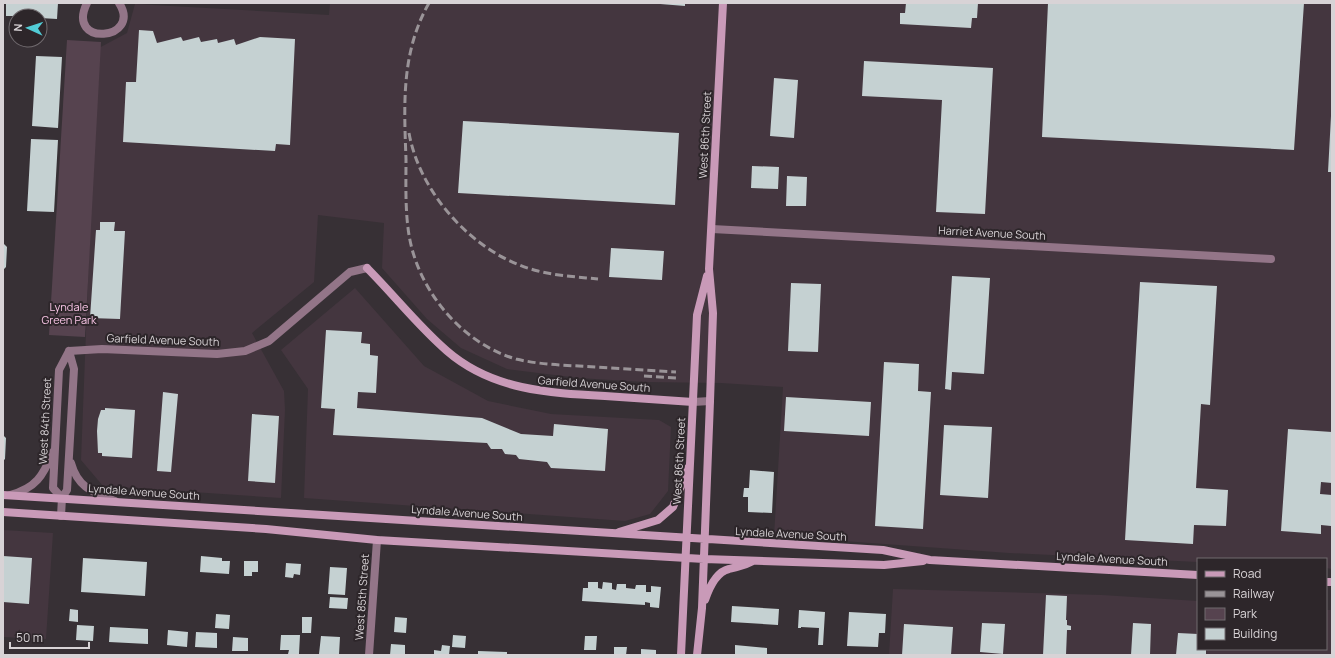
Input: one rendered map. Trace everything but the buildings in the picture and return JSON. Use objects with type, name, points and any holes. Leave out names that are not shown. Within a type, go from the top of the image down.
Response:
[{"type":"main road","name":"West 86th Street","points":[[698,655],[702,608],[713,313],[709,269],[723,3]]},
{"type":"main road","name":"Garfield Avenue South","points":[[367,268],[448,352],[471,368],[498,381],[525,389],[553,394],[693,402]]},
{"type":"main road","name":"West 86th Street","points":[[681,655],[697,315],[709,269]]},
{"type":"main road","points":[[615,534],[658,520],[673,507],[690,464]]},
{"type":"main road","name":"Lyndale Avenue South","points":[[7,495],[883,550],[930,560],[1197,575]]},
{"type":"main road","name":"Lyndale Avenue South","points":[[3,512],[266,529],[377,540],[704,559],[884,565],[930,560]]},
{"type":"main road","points":[[702,608],[708,590],[715,578],[728,569],[742,568],[753,561]]},
{"type":"street","points":[[87,3],[83,10],[83,18],[86,25],[91,31],[106,35],[119,27],[122,20],[123,12],[119,3]]},
{"type":"street","name":"Harriet Avenue South","points":[[712,229],[1271,259]]},
{"type":"street","name":"Garfield Avenue South","points":[[69,350],[217,354],[245,351],[269,341],[350,272],[367,268]]},
{"type":"street","points":[[61,516],[62,498],[67,490],[74,369],[69,350]]},
{"type":"street","name":"West 84th Street","points":[[62,498],[53,488],[59,370],[69,350]]},
{"type":"street","name":"Garfield Avenue South","points":[[693,402],[710,401]]},
{"type":"street","points":[[7,495],[23,491],[38,480],[46,469],[55,448]]},
{"type":"street","points":[[69,457],[74,472],[82,484],[96,494],[116,502]]},
{"type":"street","name":"West 85th Street","points":[[369,655],[377,540]]},
{"type":"shaded area","points":[[330,3],[1332,3],[1332,569],[1327,568],[1327,558],[1197,558],[1197,562],[1009,553],[774,536],[783,387],[721,383],[644,382],[579,378],[507,369],[461,348],[427,319],[382,268],[384,223],[318,215],[314,282],[252,333],[284,391],[285,410],[281,498],[103,486],[81,460],[97,49],[127,33],[135,4],[329,15]]},
{"type":"shaded area","points":[[355,288],[424,366],[488,401],[551,414],[659,420],[671,427],[668,491],[650,514],[625,521],[304,498],[308,389],[281,350]]},
{"type":"shaded area","points":[[3,530],[53,533],[46,639],[3,637]]},
{"type":"shaded area","points":[[893,589],[1102,595],[1197,601],[1197,650],[1327,650],[1327,610],[1332,610],[1332,655],[889,655]]},
{"type":"green space","name":"Lyndale Green Park","points":[[67,40],[101,42],[85,337],[49,335]]},
{"type":"railway","points":[[429,3],[413,40],[406,79],[405,119],[406,207],[409,235],[414,255],[432,294],[445,312],[477,341],[516,359],[555,365],[676,372]]},
{"type":"railway","points":[[409,133],[415,156],[425,179],[438,200],[454,220],[473,237],[493,252],[515,263],[538,271],[598,279]]},
{"type":"railway","points":[[644,376],[676,378]]}]
